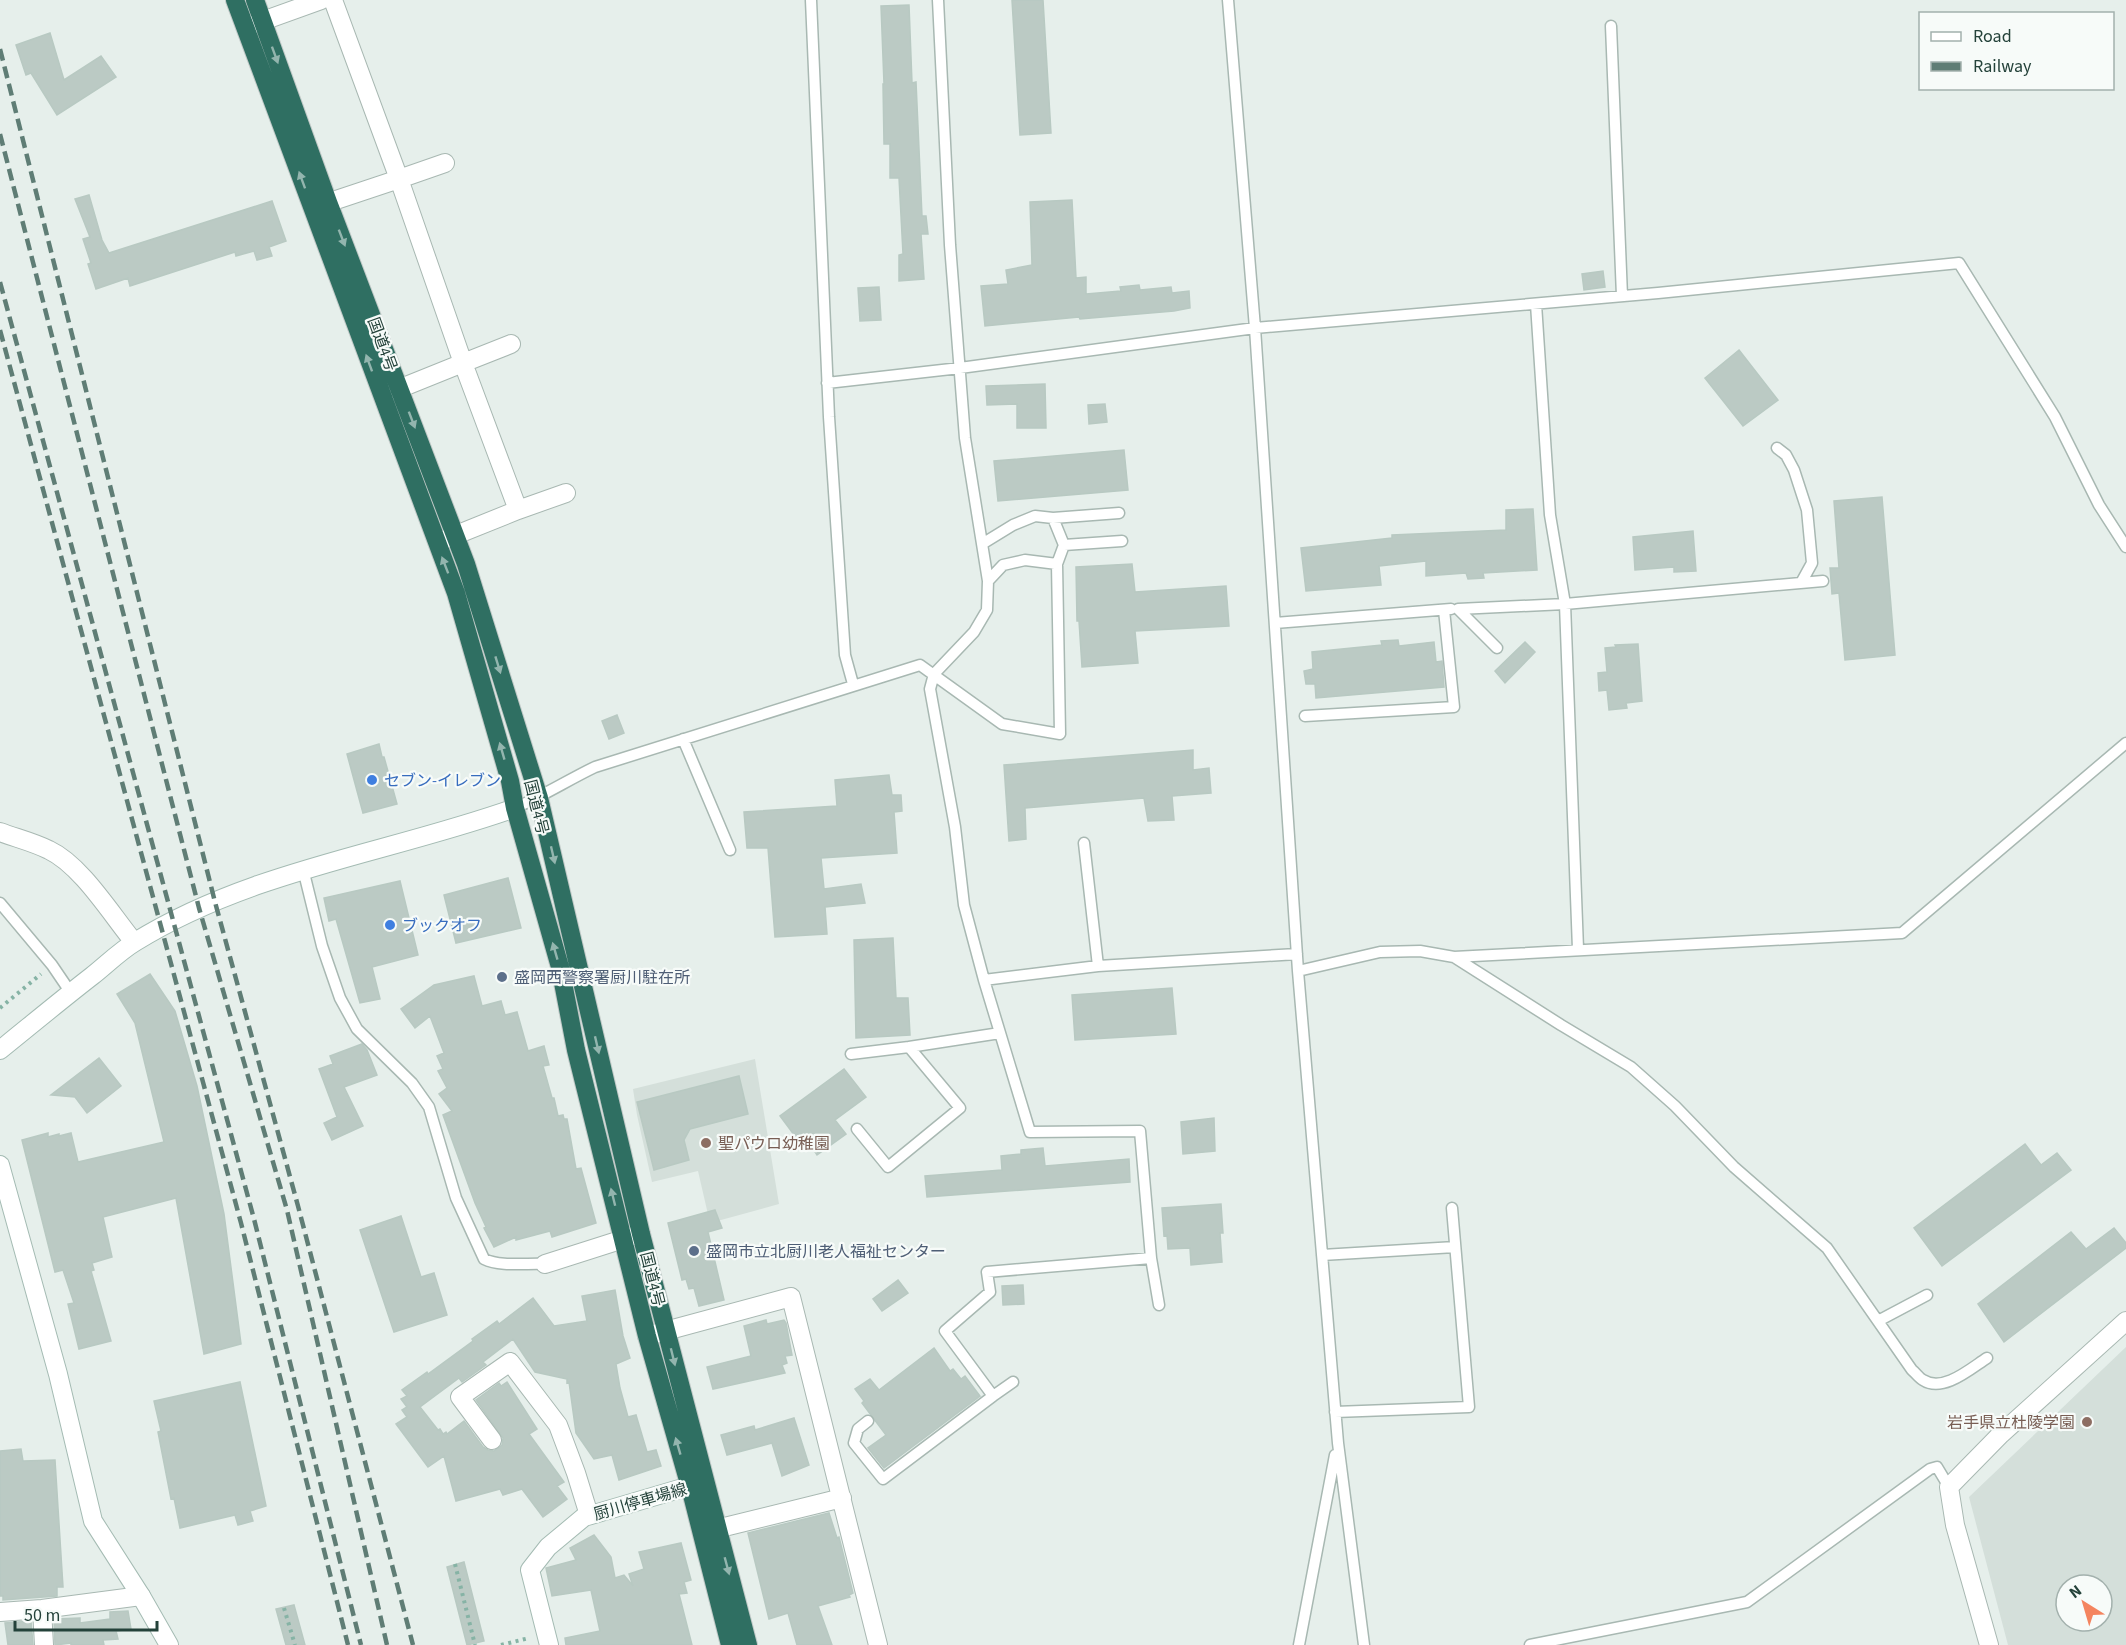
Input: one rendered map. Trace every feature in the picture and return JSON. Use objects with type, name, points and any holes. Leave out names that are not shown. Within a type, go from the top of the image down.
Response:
[{"type":"highway","name":"国道4号","points":[[236,0],[254,24],[320,205],[381,396],[459,604],[560,967],[576,1050],[647,1336],[697,1484]]},
{"type":"highway","name":"国道4号","points":[[254,24],[255,0]]},
{"type":"highway","name":"国道4号","points":[[320,205],[400,389],[455,536],[481,609],[539,798],[666,1332],[697,1484],[709,1531],[730,1645]]},
{"type":"highway","name":"国道4号","points":[[709,1531],[748,1645]]},
{"type":"street","points":[[254,24],[321,0]]},
{"type":"street","points":[[333,0],[518,510]]},
{"type":"street","points":[[320,205],[445,163]]},
{"type":"street","points":[[381,396],[511,344]]},
{"type":"street","points":[[437,542],[566,493]]},
{"type":"street","points":[[0,1050],[134,942],[199,908],[303,869],[488,818],[515,808]]},
{"type":"street","points":[[0,832],[49,850],[63,858],[79,873],[134,942]]},
{"type":"street","points":[[0,1165],[58,1374],[93,1521],[169,1645]]},
{"type":"street","points":[[545,1264],[641,1234]]},
{"type":"street","points":[[647,1336],[791,1297],[878,1645]]},
{"type":"street","points":[[1989,1645],[1955,1526],[1949,1487],[2001,1434],[2126,1321]]},
{"type":"street","points":[[492,1440],[460,1397],[510,1362],[558,1425],[590,1515]]},
{"type":"street","name":"厨川停車場線","points":[[548,1639],[530,1570],[548,1547],[584,1517],[697,1484]]},
{"type":"street","points":[[709,1531],[842,1498]]},
{"type":"street","points":[[0,1612],[141,1596]]},
{"type":"street","points":[[42,1609],[44,1645]]},
{"type":"lane","points":[[811,0],[827,383],[845,655],[853,684]]},
{"type":"lane","points":[[938,0],[950,245],[965,438],[988,581],[987,610],[974,632],[934,674],[930,689],[955,827],[964,905],[1030,1132],[1140,1131],[1151,1258],[1159,1305]]},
{"type":"lane","points":[[1228,0],[1255,328],[1298,971],[1338,1443],[1364,1645]]},
{"type":"lane","points":[[1611,26],[1622,296]]},
{"type":"lane","points":[[827,383],[960,368],[1255,328],[1536,304],[1959,263],[2055,417],[2099,505],[2126,547]]},
{"type":"lane","points":[[1536,304],[1550,515],[1565,604],[1578,949]]},
{"type":"lane","points":[[1777,448],[1786,454],[1794,470],[1807,510],[1812,563],[1801,583]]},
{"type":"lane","points":[[982,544],[1013,525],[1035,516],[1053,518],[1119,513]]},
{"type":"lane","points":[[515,808],[539,798],[564,782],[595,767],[853,684],[920,665],[1002,724],[1060,734],[1057,564],[1064,545],[1053,518]]},
{"type":"lane","points":[[1064,545],[1122,541]]},
{"type":"lane","points":[[988,581],[1003,565],[1025,560],[1057,564]]},
{"type":"lane","points":[[1275,623],[1458,609],[1565,604],[1822,581]]},
{"type":"lane","points":[[1458,609],[1497,648]]},
{"type":"lane","points":[[1305,716],[1454,707],[1444,610]]},
{"type":"lane","points":[[683,739],[730,850]]},
{"type":"lane","points":[[1298,971],[1380,952],[1420,951],[1454,957],[1902,933],[2126,743]]},
{"type":"lane","points":[[1084,843],[1098,966]]},
{"type":"lane","points":[[303,869],[322,945],[340,998],[357,1029],[412,1083],[429,1107],[456,1198],[484,1259],[492,1263],[503,1264],[545,1264]]},
{"type":"lane","points":[[0,903],[52,965],[71,993]]},
{"type":"lane","points":[[984,980],[1098,966],[1297,954]]},
{"type":"lane","points":[[1454,957],[1631,1067],[1675,1106],[1734,1167],[1827,1248],[1912,1370],[1924,1381],[1939,1385],[1960,1376],[1987,1358]]},
{"type":"lane","points":[[851,1054],[1000,1033]]},
{"type":"lane","points":[[857,1129],[888,1167],[960,1108],[909,1047]]},
{"type":"lane","points":[[1335,1412],[1469,1407],[1452,1208]]},
{"type":"lane","points":[[1322,1255],[1455,1246]]},
{"type":"lane","points":[[993,1396],[945,1331],[990,1292],[987,1272],[1151,1258]]},
{"type":"lane","points":[[1878,1321],[1927,1295]]},
{"type":"lane","points":[[868,1421],[858,1429],[854,1443],[883,1479],[1013,1382]]},
{"type":"lane","points":[[1299,1645],[1338,1443]]},
{"type":"lane","points":[[1530,1645],[1747,1602],[1930,1469],[1937,1467],[1949,1487]]},
{"type":"path","points":[[0,1008],[52,965]]},
{"type":"path","points":[[456,1564],[475,1645]]},
{"type":"path","points":[[284,1608],[295,1645]]},
{"type":"path","points":[[501,1645],[548,1639]]},
{"type":"shaded area","name":"聖パウロ幼稚園","points":[[755,1059],[779,1204],[710,1223],[698,1171],[652,1182],[633,1089]]},
{"type":"shaded area","name":"岩手県立杜陵学園","points":[[2126,1347],[2126,1645],[2008,1645],[1969,1497]]},
{"type":"building","points":[[1012,0],[1043,0],[1051,133],[1020,135]]},
{"type":"building","points":[[909,5],[912,83],[916,82],[922,216],[926,216],[928,234],[921,234],[924,279],[899,281],[899,255],[903,254],[899,178],[890,178],[890,144],[884,144],[881,6]]},
{"type":"building","points":[[50,33],[64,80],[101,56],[116,77],[57,115],[31,73],[26,75],[16,45]]},
{"type":"building","points":[[89,195],[102,240],[109,253],[272,201],[286,241],[269,247],[272,256],[257,260],[254,251],[236,256],[235,252],[130,286],[128,278],[96,289],[83,239],[90,237],[75,199]]},
{"type":"building","points":[[1072,200],[1076,278],[1086,277],[1086,294],[1121,291],[1120,287],[1139,285],[1140,290],[1171,287],[1172,293],[1189,291],[1190,308],[985,326],[981,286],[1008,284],[1006,270],[1032,265],[1030,202]]},
{"type":"building","points":[[1603,271],[1605,287],[1584,290],[1582,274]]},
{"type":"building","points":[[879,287],[881,320],[860,321],[858,288]]},
{"type":"building","points":[[1739,350],[1778,400],[1743,426],[1705,378]]},
{"type":"building","points":[[1045,384],[1046,428],[1017,428],[1017,404],[987,405],[986,386]]},
{"type":"building","points":[[1105,404],[1107,422],[1089,424],[1088,405]]},
{"type":"building","points":[[1124,450],[1128,490],[998,501],[994,461]]},
{"type":"building","points":[[1882,497],[1895,655],[1845,660],[1839,593],[1832,594],[1830,568],[1839,568],[1834,501]]},
{"type":"building","points":[[1533,509],[1537,570],[1483,573],[1484,578],[1468,579],[1466,573],[1426,576],[1426,561],[1379,566],[1381,585],[1306,591],[1301,548],[1392,538],[1392,535],[1506,530],[1506,510]]},
{"type":"building","points":[[1693,531],[1696,571],[1674,572],[1674,567],[1635,570],[1633,537]]},
{"type":"building","points":[[1132,564],[1135,592],[1226,586],[1229,626],[1135,631],[1138,663],[1082,667],[1079,621],[1077,621],[1076,567]]},
{"type":"building","points":[[1398,640],[1399,646],[1434,642],[1436,662],[1442,661],[1444,687],[1316,698],[1315,684],[1306,684],[1304,671],[1313,669],[1312,652],[1382,645],[1381,641]]},
{"type":"building","points":[[1525,642],[1535,652],[1505,683],[1495,671]]},
{"type":"building","points":[[1638,644],[1642,701],[1626,703],[1627,708],[1609,710],[1607,690],[1599,691],[1598,673],[1607,672],[1605,648]]},
{"type":"building","points":[[617,715],[624,733],[609,739],[602,721]]},
{"type":"building","name":"セブン-イレブン","points":[[379,744],[397,804],[363,813],[347,754]]},
{"type":"building","points":[[1193,750],[1193,770],[1209,768],[1211,793],[1172,796],[1174,820],[1148,821],[1144,798],[1025,808],[1026,839],[1009,841],[1004,765]]},
{"type":"building","points":[[889,775],[892,795],[901,795],[902,811],[894,812],[897,853],[821,858],[824,889],[861,884],[865,903],[825,907],[827,934],[775,937],[768,848],[747,848],[744,812],[837,806],[835,780]]},
{"type":"building","points":[[508,878],[521,928],[456,943],[444,895]]},
{"type":"building","points":[[400,881],[418,955],[372,967],[380,999],[360,1003],[336,919],[329,921],[324,898]]},
{"type":"building","points":[[893,938],[896,998],[908,998],[910,1035],[856,1038],[854,940]]},
{"type":"building","points":[[150,974],[175,1011],[197,1086],[224,1214],[241,1344],[204,1354],[176,1198],[103,1217],[112,1257],[92,1263],[94,1270],[91,1271],[111,1341],[79,1349],[68,1304],[74,1303],[63,1270],[55,1272],[22,1140],[48,1133],[48,1137],[71,1133],[78,1162],[164,1142],[135,1023],[117,994]]},
{"type":"building","points":[[474,976],[482,1006],[501,1001],[505,1015],[517,1012],[528,1051],[544,1046],[549,1065],[543,1066],[552,1098],[554,1098],[558,1116],[563,1115],[564,1119],[567,1119],[576,1169],[581,1168],[596,1223],[552,1237],[550,1231],[516,1240],[516,1237],[494,1247],[484,1228],[486,1227],[443,1115],[452,1111],[439,1094],[447,1088],[438,1071],[443,1069],[437,1056],[444,1053],[430,1016],[415,1028],[401,1009],[434,985]]},
{"type":"building","points":[[1172,988],[1176,1034],[1075,1040],[1072,995]]},
{"type":"building","points":[[362,1044],[367,1050],[377,1075],[344,1087],[363,1126],[332,1140],[324,1123],[337,1117],[319,1069],[333,1064],[330,1056]]},
{"type":"building","points":[[99,1058],[121,1086],[87,1113],[75,1097],[51,1095]]},
{"type":"building","points":[[844,1069],[866,1097],[835,1120],[846,1134],[817,1155],[812,1147],[806,1151],[780,1116]]},
{"type":"building","points":[[739,1076],[748,1114],[690,1129],[684,1140],[689,1160],[654,1170],[637,1102]]},
{"type":"building","points":[[1214,1118],[1215,1151],[1183,1154],[1181,1122]]},
{"type":"building","points":[[2025,1144],[2041,1165],[2057,1153],[2071,1170],[1942,1266],[1914,1228]]},
{"type":"building","points":[[1043,1148],[1045,1166],[1129,1159],[1130,1182],[927,1197],[925,1176],[1002,1170],[1001,1156],[1021,1154],[1021,1150]]},
{"type":"building","points":[[1221,1204],[1222,1262],[1191,1265],[1190,1248],[1168,1249],[1167,1235],[1164,1236],[1162,1208]]},
{"type":"building","name":"盛岡市立北厨川老人福祉センター","points":[[715,1210],[722,1228],[708,1232],[724,1300],[699,1306],[694,1288],[689,1289],[686,1279],[682,1280],[668,1223]]},
{"type":"building","points":[[401,1216],[421,1277],[434,1273],[447,1315],[394,1332],[360,1230]]},
{"type":"building","points":[[2114,1228],[2126,1243],[2126,1248],[2004,1342],[1978,1304],[2071,1232],[2086,1249]]},
{"type":"building","points":[[898,1280],[908,1293],[882,1311],[873,1299]]},
{"type":"building","points":[[1023,1285],[1024,1304],[1003,1305],[1002,1286]]},
{"type":"building","points":[[615,1290],[623,1336],[630,1358],[616,1364],[620,1388],[628,1417],[636,1415],[647,1452],[656,1450],[661,1466],[619,1480],[612,1455],[594,1459],[576,1433],[567,1379],[535,1372],[513,1339],[483,1362],[486,1365],[462,1382],[459,1378],[420,1407],[443,1434],[446,1432],[447,1434],[464,1421],[483,1447],[494,1451],[502,1445],[503,1438],[476,1400],[499,1383],[501,1386],[507,1382],[537,1429],[529,1434],[564,1482],[557,1486],[567,1499],[543,1517],[522,1489],[503,1495],[500,1489],[456,1501],[444,1456],[428,1467],[396,1424],[407,1417],[402,1410],[407,1407],[401,1399],[407,1396],[402,1390],[427,1372],[428,1374],[497,1321],[499,1324],[533,1298],[554,1326],[587,1321],[582,1296]]},
{"type":"building","points":[[766,1320],[767,1324],[784,1320],[786,1323],[792,1355],[785,1356],[787,1363],[782,1365],[785,1373],[713,1389],[707,1367],[751,1356],[744,1326]]},
{"type":"building","points":[[934,1348],[950,1371],[953,1369],[961,1379],[965,1376],[980,1396],[884,1468],[868,1448],[886,1435],[862,1403],[864,1401],[855,1389],[870,1379],[879,1390]]},
{"type":"building","points":[[240,1382],[266,1506],[250,1511],[253,1521],[238,1525],[235,1515],[180,1528],[174,1498],[171,1499],[154,1401]]},
{"type":"building","points":[[794,1418],[809,1465],[782,1476],[772,1443],[727,1455],[721,1435],[754,1426],[755,1430]]},
{"type":"building","points":[[21,1449],[23,1461],[55,1460],[63,1587],[57,1587],[57,1596],[3,1600],[3,1596],[0,1596],[0,1451]]},
{"type":"building","points":[[829,1513],[837,1538],[839,1537],[853,1593],[849,1595],[850,1597],[818,1606],[832,1645],[797,1645],[788,1613],[769,1619],[748,1533]]},
{"type":"building","points":[[594,1535],[611,1557],[615,1578],[624,1575],[633,1586],[629,1574],[644,1569],[639,1552],[681,1543],[691,1580],[684,1582],[687,1593],[679,1594],[692,1645],[566,1645],[565,1638],[600,1631],[591,1590],[552,1596],[546,1568],[576,1560],[570,1548]]},
{"type":"building","points":[[464,1562],[484,1641],[467,1645],[447,1567]]},
{"type":"building","points":[[294,1605],[305,1645],[286,1645],[276,1609]]},
{"type":"building","points":[[128,1611],[131,1629],[116,1631],[118,1639],[103,1640],[104,1645],[71,1645],[71,1643],[55,1645],[54,1619],[80,1618],[80,1623],[110,1619],[110,1612]]},
{"type":"building","points":[[31,1621],[33,1645],[8,1645],[5,1623]]},
{"type":"railway","points":[[0,49],[215,902],[298,1206],[413,1645]]},
{"type":"railway","points":[[0,134],[199,908],[287,1210],[387,1645]]},
{"type":"railway","points":[[0,282],[254,1219],[361,1645]]},
{"type":"railway","points":[[0,330],[241,1223],[348,1645]]},
{"type":"place","name":"セブン-イレブン","points":[[372,780]]},
{"type":"place","name":"ブックオフ","points":[[390,925]]},
{"type":"place","name":"盛岡西警察署厨川駐在所","points":[[502,977]]},
{"type":"place","name":"聖パウロ幼稚園","points":[[706,1143]]},
{"type":"place","name":"盛岡市立北厨川老人福祉センター","points":[[694,1251]]},
{"type":"place","name":"岩手県立杜陵学園","points":[[2087,1422]]}]
